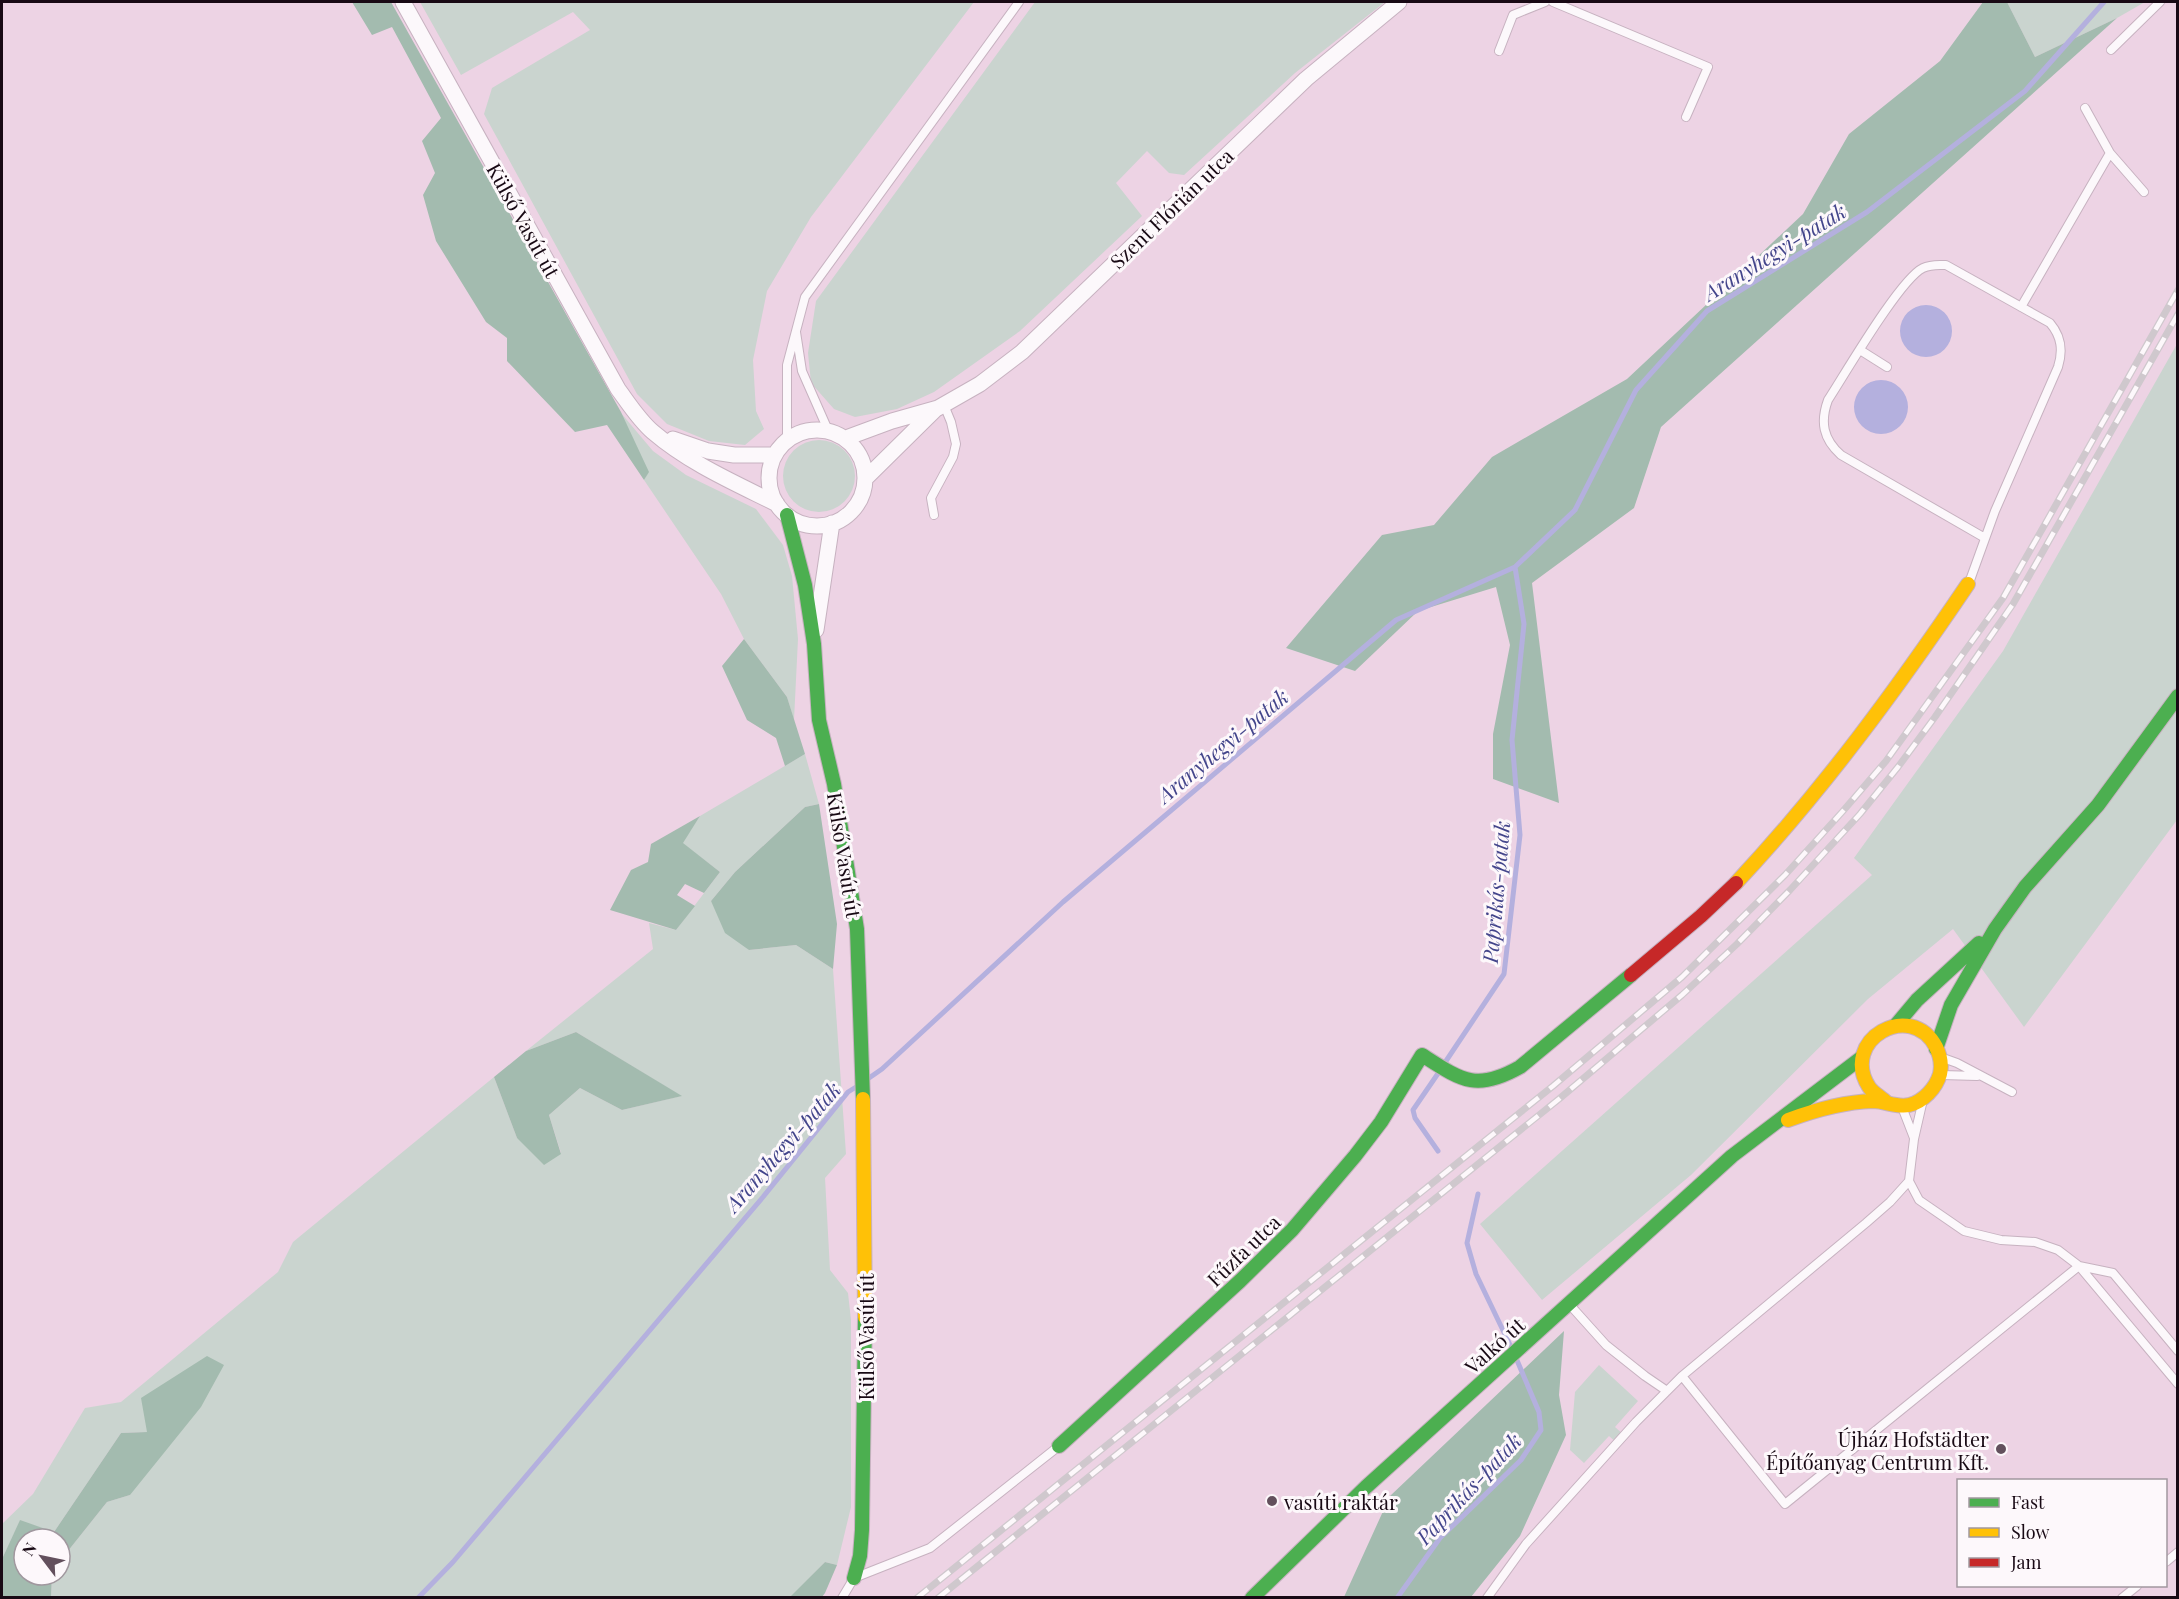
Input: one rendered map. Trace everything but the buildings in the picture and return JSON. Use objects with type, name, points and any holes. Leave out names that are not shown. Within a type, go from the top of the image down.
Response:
[{"type":"street","name":"Külső Vasút út","points":[[403,2],[618,389],[653,433],[702,466],[782,510],[805,585],[814,644],[819,720],[834,784],[857,929],[863,1068],[866,1335],[862,1530],[860,1556],[854,1578]]},
{"type":"street","name":"Szent Flórián utca","points":[[846,438],[941,406],[980,384],[1022,352],[1306,79],[1399,2]]},
{"type":"street","name":"Szent Flórián utca","points":[[866,478],[941,406]]},
{"type":"street","points":[[805,430],[828,430],[846,438],[859,453],[866,478],[858,504],[846,516],[832,523],[814,526],[799,523],[782,510],[771,491],[768,475],[774,455],[787,439],[805,430]]},
{"type":"street","points":[[653,433],[708,451],[734,455],[774,455]]},
{"type":"street","name":"Külső Vasút út","points":[[814,644],[832,523]]},
{"type":"street","name":"Fűzfa utca","points":[[1059,1446],[1240,1281],[1292,1230],[1381,1122],[1422,1055],[1460,1077],[1483,1083],[1502,1078],[1520,1067],[1701,916],[1731,888],[1841,760],[1909,670],[1968,584]]},
{"type":"street","points":[[1768,1126],[1822,1108],[1886,1102],[1901,1106],[1924,1097],[1934,1088],[1940,1076],[1939,1053],[1951,1005],[1995,929],[2025,887],[2098,805],[2178,696]]},
{"type":"street","points":[[1896,1025],[1917,1000],[1995,929]]},
{"type":"street","points":[[1886,1102],[1868,1089],[1861,1069],[1861,1058],[1865,1046],[1873,1036],[1896,1025],[1909,1026],[1920,1030],[1930,1038],[1939,1053]]},
{"type":"street","name":"Valkó út","points":[[1252,1598],[1324,1526],[1732,1156],[1768,1126],[1861,1058]]},
{"type":"lane","points":[[787,439],[787,365],[805,297],[1019,2]]},
{"type":"lane","points":[[1499,51],[1513,15],[1545,2]]},
{"type":"lane","points":[[1553,2],[1708,67],[1686,117]]},
{"type":"lane","points":[[2111,50],[2160,2]]},
{"type":"lane","points":[[2085,108],[2110,153],[2144,192]]},
{"type":"lane","points":[[2022,307],[2110,153]]},
{"type":"lane","points":[[1968,584],[1985,537],[2062,354],[2056,330],[2050,323],[1946,265],[1935,264],[1923,268],[1910,278],[1860,350],[1828,400],[1823,413],[1823,428],[1832,447],[1858,465],[1985,537]]},
{"type":"lane","points":[[795,328],[802,371],[828,430]]},
{"type":"lane","points":[[1860,350],[1887,367]]},
{"type":"lane","points":[[934,515],[930,498],[953,457],[956,444],[951,422],[941,406]]},
{"type":"lane","points":[[1939,1053],[2012,1092]]},
{"type":"lane","points":[[1940,1076],[1979,1076]]},
{"type":"lane","points":[[1924,1097],[1914,1139],[1909,1181],[1919,1200],[1964,1232],[2001,1240],[2035,1242],[2058,1250],[2079,1266],[2178,1384]]},
{"type":"lane","points":[[1901,1106],[1914,1139]]},
{"type":"lane","points":[[1487,1598],[1526,1544],[1667,1391],[1866,1223],[1909,1181]]},
{"type":"lane","points":[[2079,1266],[2113,1273],[2178,1351]]},
{"type":"lane","points":[[1683,1376],[1785,1504],[2079,1266]]},
{"type":"lane","points":[[1569,1304],[1606,1345],[1667,1391]]},
{"type":"lane","points":[[842,1598],[854,1578],[930,1548],[1059,1446]]},
{"type":"lane","points":[[2122,1598],[2136,1587]]},
{"type":"shaded area","points":[[420,2],[974,2],[811,217],[767,291],[753,360],[756,411],[764,429],[745,445],[709,441],[667,424],[637,394],[484,114],[492,88],[590,30],[573,12],[461,75]]},
{"type":"shaded area","points":[[1035,2],[1385,2],[1295,73],[1184,175],[1169,173],[1147,151],[1116,183],[1142,216],[1020,331],[934,392],[897,409],[855,417],[834,409],[811,383],[808,353],[816,301]]},
{"type":"shaded area","points":[[2007,2],[2145,2],[2035,57]]},
{"type":"shaded area","points":[[1926,305],[1936,307],[1944,313],[1950,321],[1952,331],[1950,341],[1944,349],[1936,355],[1926,357],[1916,355],[1908,349],[1902,341],[1900,331],[1902,321],[1908,313],[1916,307]]},
{"type":"shaded area","points":[[2177,344],[2177,820],[2024,1027],[1953,929],[1868,999],[1691,1175],[1542,1300],[1480,1224],[1872,875],[1854,858],[2003,651]]},
{"type":"shaded area","points":[[1876,380],[1886,380],[1900,388],[1906,397],[1908,407],[1906,417],[1900,426],[1886,434],[1876,434],[1859,422],[1854,412],[1854,402],[1866,385]]},
{"type":"shaded area","points":[[621,413],[653,451],[686,475],[756,509],[783,545],[792,576],[798,639],[794,720],[787,697],[744,639],[721,594],[644,480],[648,472]]},
{"type":"shaded area","points":[[819,440],[839,446],[849,456],[855,476],[849,496],[839,506],[819,512],[799,506],[789,496],[783,476],[789,456],[799,446]]},
{"type":"shaded area","points":[[805,754],[819,804],[805,807],[735,872],[711,901],[749,950],[796,945],[833,969],[846,1154],[825,1178],[830,1270],[848,1293],[851,1320],[851,1507],[837,1565],[825,1562],[790,1598],[51,1597],[51,1587],[72,1587],[72,1546],[107,1502],[130,1495],[148,1432],[121,1433],[57,1527],[39,1527],[20,1521],[17,1527],[12,1527],[12,1538],[2,1559],[2,1524],[33,1494],[85,1408],[121,1402],[278,1272],[293,1242],[494,1077],[517,1138],[561,1153],[549,1115],[580,1088],[622,1110],[681,1096],[576,1032],[526,1051],[653,949],[649,923],[676,930],[720,872],[682,843],[700,816]]},
{"type":"shaded area","points":[[1599,1365],[1638,1401],[1615,1427],[1624,1435],[1617,1443],[1609,1436],[1584,1463],[1570,1450],[1575,1392]]},
{"type":"green space","points":[[352,2],[391,2],[621,412],[649,472],[644,480],[607,425],[575,432],[507,361],[507,338],[486,322],[436,241],[423,195],[435,173],[422,141],[441,118],[392,27],[372,35]]},
{"type":"green space","points":[[1983,2],[2007,2],[2035,57],[2117,18],[1661,427],[1634,508],[1532,583],[1559,803],[1493,779],[1493,734],[1510,645],[1496,587],[1418,611],[1355,671],[1286,648],[1382,535],[1434,525],[1492,457],[1627,379],[1803,214],[1849,134],[1940,61]]},
{"type":"green space","points":[[744,639],[787,697],[805,754],[785,766],[776,738],[747,720],[722,666]]},
{"type":"green space","points":[[819,804],[837,924],[833,969],[796,945],[749,950],[725,933],[711,901],[735,872],[805,807]]},
{"type":"green space","points":[[700,816],[683,843],[720,872],[704,893],[685,884],[677,895],[695,906],[676,930],[610,910],[631,870],[648,862],[651,844]]},
{"type":"green space","points":[[576,1032],[682,1096],[622,1110],[580,1088],[549,1115],[561,1154],[544,1165],[517,1138],[494,1077],[526,1051]]},
{"type":"green space","points":[[1564,1331],[1559,1395],[1566,1435],[1520,1536],[1471,1597],[1344,1597],[1390,1496]]},
{"type":"green space","points":[[207,1356],[224,1365],[201,1407],[130,1495],[107,1502],[72,1546],[72,1527],[57,1527],[121,1433],[147,1432],[141,1398]]},
{"type":"green space","points":[[20,1520],[40,1527],[17,1527]]},
{"type":"green space","points":[[12,1537],[12,1587],[51,1587],[51,1597],[2,1597],[2,1559]]},
{"type":"green space","points":[[825,1562],[837,1565],[822,1597],[790,1597]]},
{"type":"waterway","name":"Aranyhegyi-patak","points":[[869,1078],[882,1069],[1063,902],[1396,620],[1515,567],[1575,510],[1636,390],[1707,311],[1867,212],[2025,91],[2104,2]]},
{"type":"waterway","name":"Paprikás-patak","points":[[1444,1064],[1504,974],[1520,835],[1512,740],[1524,624],[1515,567]]},
{"type":"waterway","name":"Paprikás-patak","points":[[1438,1151],[1415,1118],[1413,1110],[1439,1072]]},
{"type":"waterway","name":"Aranyhegyi-patak","points":[[418,1598],[453,1562],[763,1197],[848,1092],[856,1087]]},
{"type":"waterway","name":"Paprikás-patak","points":[[1478,1194],[1467,1243],[1476,1274],[1511,1347]]},
{"type":"waterway","name":"Paprikás-patak","points":[[1397,1598],[1440,1538],[1521,1460],[1541,1430],[1539,1412],[1516,1358]]},
{"type":"railway","points":[[917,1598],[1553,1086],[1682,977],[1785,875],[1886,761],[2003,598],[2178,290]]},
{"type":"railway","points":[[938,1598],[1559,1099],[1682,995],[1790,890],[1860,814],[1898,767],[2013,604],[2178,314]]},
{"type":"traffic: fast","points":[[787,515],[805,585],[814,644],[819,720],[834,784],[857,929],[863,1099]]},
{"type":"traffic: fast","points":[[1936,1049],[1951,1005],[1995,929],[2025,887],[2098,805],[2178,696]]},
{"type":"traffic: fast","points":[[1896,1025],[1917,1000],[1979,943]]},
{"type":"traffic: fast","points":[[1059,1446],[1240,1281],[1292,1230],[1381,1122],[1422,1055],[1448,1071],[1469,1080],[1480,1081],[1505,1075],[1520,1067],[1631,975]]},
{"type":"traffic: fast","points":[[1252,1598],[1366,1487],[1732,1156],[1861,1058]]},
{"type":"traffic: fast","points":[[854,1578],[860,1556],[862,1530],[865,1317]]},
{"type":"traffic: slow","points":[[1736,883],[1799,812],[1858,738],[1968,584]]},
{"type":"traffic: slow","points":[[1788,1120],[1851,1103],[1873,1101],[1904,1106],[1924,1098],[1932,1089],[1941,1071],[1939,1053],[1925,1033],[1911,1026],[1896,1026],[1882,1031],[1870,1041],[1863,1054],[1862,1070],[1869,1087],[1886,1102]]},
{"type":"traffic: slow","points":[[863,1099],[865,1317]]},
{"type":"traffic: jam","points":[[1631,975],[1736,883]]},
{"type":"place","name":"Újház Hofstädter Építőanyag Centrum Kft.","points":[[2001,1449]]},
{"type":"place","name":"vasúti raktár","points":[[1272,1501]]}]
